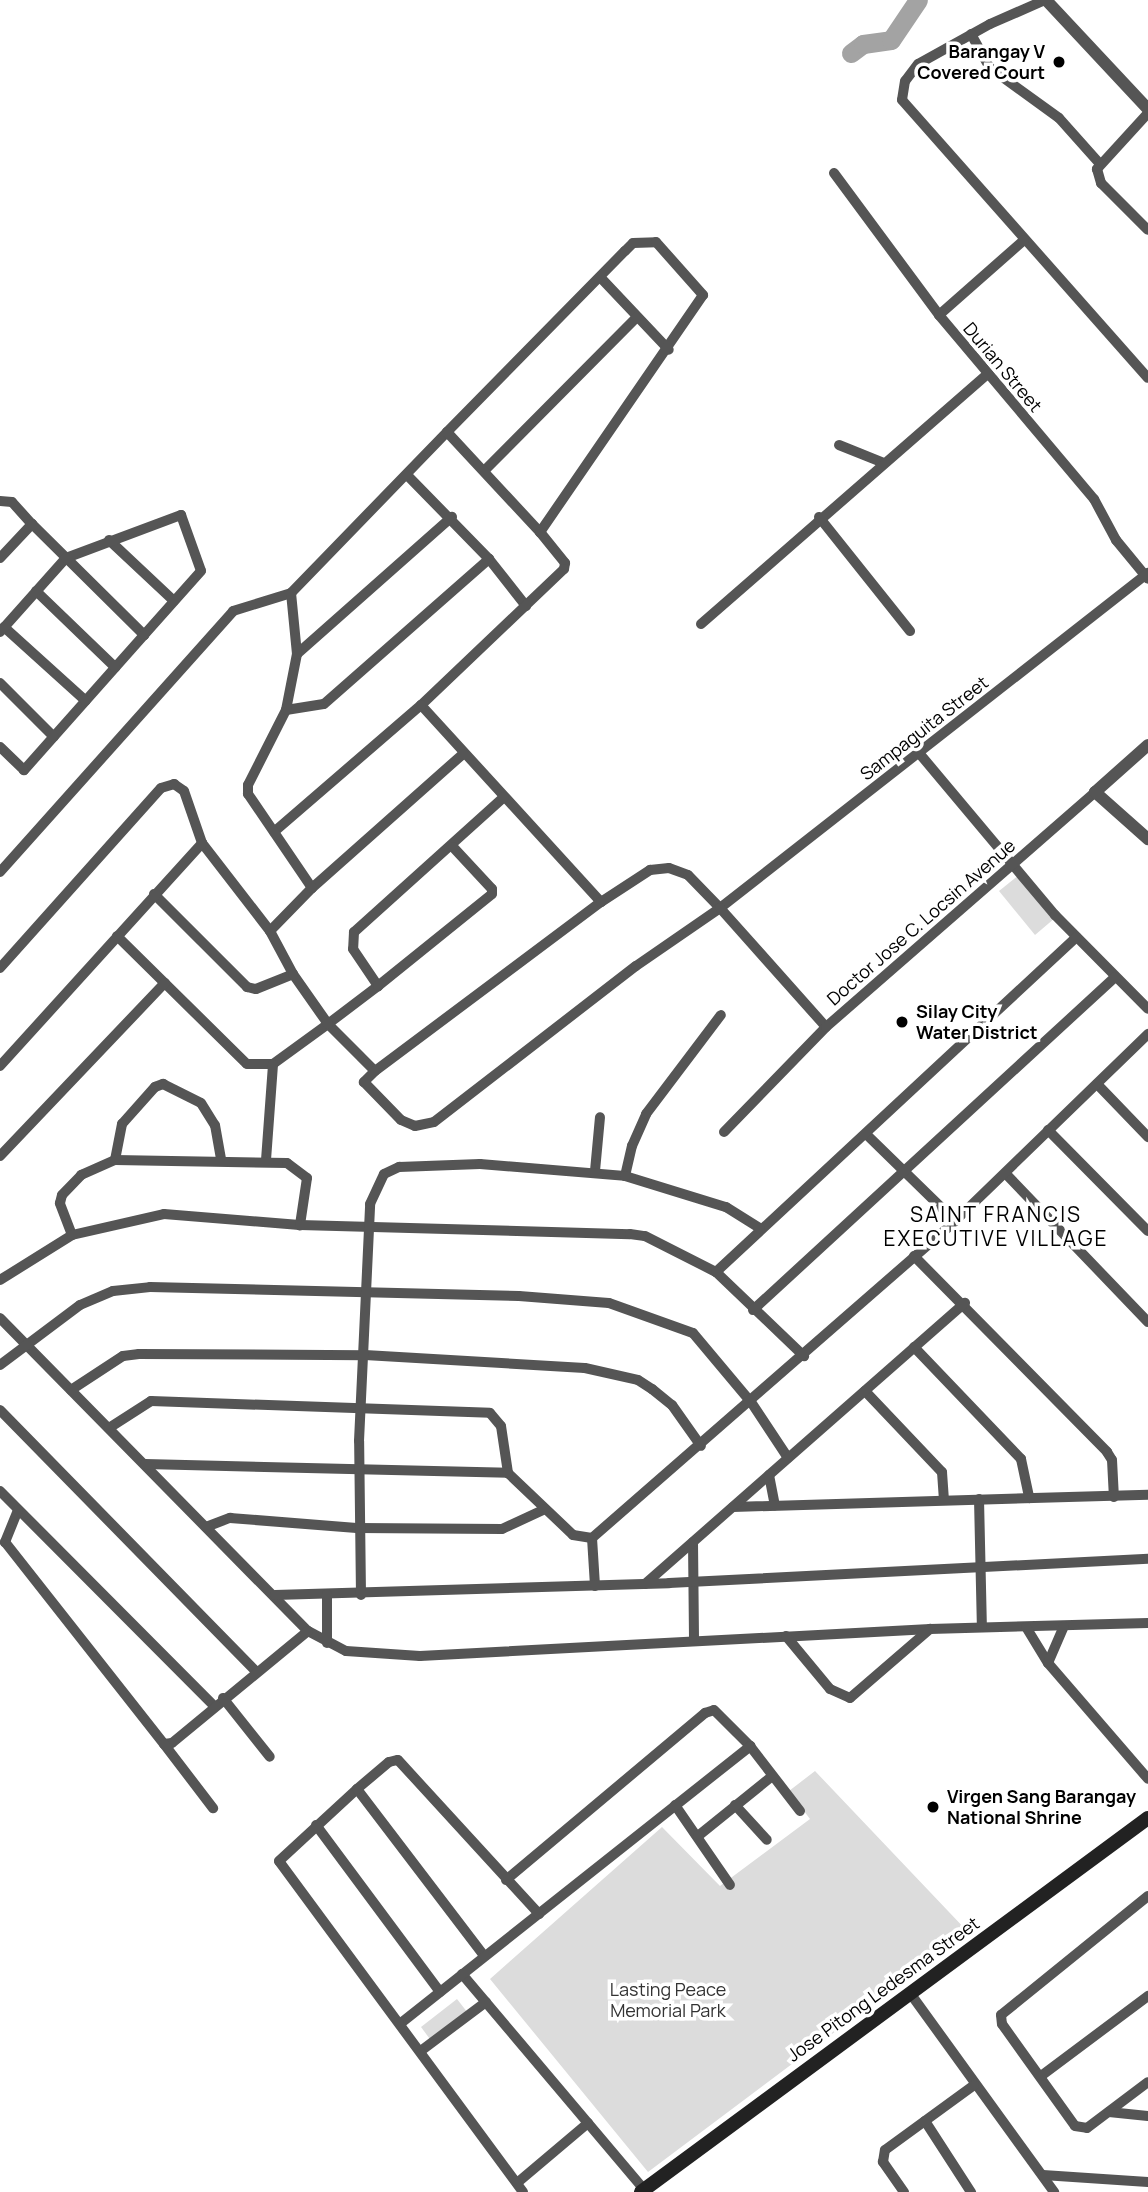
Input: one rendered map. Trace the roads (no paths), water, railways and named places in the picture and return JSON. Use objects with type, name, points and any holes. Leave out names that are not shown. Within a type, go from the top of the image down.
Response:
[{"type":"main road","name":"Jose Pitong Ledesma Street","points":[[642,2191],[1148,1818]]},
{"type":"street","points":[[1148,230],[1101,183],[1097,175],[1100,164],[1148,111],[1045,0],[971,34],[918,64],[905,81],[902,100],[1148,378]]},
{"type":"street","points":[[971,34],[990,68],[1059,118],[1100,164]]},
{"type":"street","name":"Durian Street","points":[[834,173],[939,315],[1094,499],[1116,540],[1147,576]]},
{"type":"street","points":[[939,315],[1024,240]]},
{"type":"street","points":[[0,872],[233,611],[291,593],[633,243],[656,242],[703,295],[669,350],[540,532]]},
{"type":"street","points":[[600,277],[669,350]]},
{"type":"street","points":[[484,471],[636,318]]},
{"type":"street","points":[[701,624],[820,517],[988,374]]},
{"type":"street","points":[[274,832],[421,705],[526,606],[565,563],[540,532],[447,432]]},
{"type":"street","points":[[839,445],[884,463]]},
{"type":"street","points":[[408,476],[452,517],[526,606]]},
{"type":"street","points":[[0,501],[12,502],[144,635]]},
{"type":"street","points":[[0,747],[24,770],[54,737],[86,701],[115,667],[201,571],[188,522],[181,515],[66,558],[2,630],[86,701]]},
{"type":"street","points":[[297,654],[452,517]]},
{"type":"street","points":[[820,517],[910,631]]},
{"type":"street","points":[[0,558],[32,524]]},
{"type":"street","points":[[109,540],[174,601]]},
{"type":"street","points":[[286,710],[324,704],[489,559]]},
{"type":"street","name":"Sampaguita Street","points":[[375,1071],[364,1082],[401,1120],[415,1126],[434,1122],[636,966],[720,908],[1147,576]]},
{"type":"street","points":[[36,592],[115,667]]},
{"type":"street","points":[[291,593],[297,654],[286,710],[248,785],[252,803],[312,888]]},
{"type":"street","points":[[0,682],[54,737]]},
{"type":"street","points":[[421,705],[601,902]]},
{"type":"street","name":"Doctor Jose C. Locsin Avenue","points":[[724,1132],[827,1027],[1015,865],[1148,745]]},
{"type":"street","points":[[919,753],[1077,937],[1148,1009]]},
{"type":"street","points":[[270,931],[312,888],[463,754]]},
{"type":"street","points":[[0,968],[161,788],[174,784],[184,791],[202,843],[270,931],[293,974],[328,1024],[375,1071],[601,902],[650,870],[669,868],[688,875],[827,1027]]},
{"type":"street","points":[[1095,792],[1148,839]]},
{"type":"street","points":[[378,986],[353,949],[354,932],[453,847],[504,797]]},
{"type":"street","points":[[0,1066],[202,843]]},
{"type":"street","points":[[117,936],[247,1064],[273,1064],[489,899],[492,889],[453,847]]},
{"type":"street","points":[[154,894],[247,987],[256,989],[293,974]]},
{"type":"street","points":[[716,1272],[760,1228],[867,1135],[1077,937]]},
{"type":"street","points":[[753,1310],[1115,978]]},
{"type":"street","points":[[0,1156],[165,983]]},
{"type":"street","points":[[625,1176],[632,1146],[646,1114],[721,1014]]},
{"type":"street","points":[[110,1428],[151,1401],[490,1413],[501,1426],[508,1474],[573,1535],[592,1538],[701,1447],[956,1221],[1147,1037]]},
{"type":"street","points":[[265,1160],[273,1064]]},
{"type":"street","points":[[115,1160],[121,1124],[155,1087],[163,1084],[201,1103],[215,1125],[221,1159]]},
{"type":"street","points":[[1097,1084],[1148,1137]]},
{"type":"street","points":[[595,1171],[600,1117]]},
{"type":"street","points":[[1048,1130],[1148,1231]]},
{"type":"street","points":[[867,1135],[956,1221]]},
{"type":"street","points":[[72,1235],[60,1203],[62,1195],[81,1175],[115,1160],[221,1159],[287,1163],[307,1178],[300,1225]]},
{"type":"street","points":[[361,1595],[357,1528],[364,1409],[370,1203],[379,1179],[399,1167],[480,1164],[595,1171],[625,1176],[726,1207],[760,1228]]},
{"type":"street","points":[[1006,1174],[1148,1322]]},
{"type":"street","points":[[0,1280],[72,1235],[164,1214],[300,1225],[630,1234],[645,1236],[716,1272],[804,1356]]},
{"type":"street","points":[[914,1256],[965,1303],[1107,1452],[1112,1460],[1114,1497]]},
{"type":"street","points":[[0,1365],[80,1305],[114,1291],[150,1287],[562,1298],[636,1310],[692,1333],[751,1402],[788,1458]]},
{"type":"street","points":[[645,1584],[965,1303]]},
{"type":"street","points":[[0,1318],[308,1631],[327,1643],[358,1654],[420,1656],[930,1629],[1148,1623]]},
{"type":"street","points":[[914,1348],[1021,1459],[1026,1468],[1029,1498]]},
{"type":"street","points":[[71,1390],[123,1356],[139,1354],[365,1355],[618,1374],[638,1380],[672,1405],[701,1447]]},
{"type":"street","points":[[865,1391],[942,1472],[944,1500]]},
{"type":"street","points":[[0,1410],[256,1671]]},
{"type":"street","points":[[145,1464],[508,1474]]},
{"type":"street","points":[[769,1475],[775,1505]]},
{"type":"street","points":[[0,1491],[213,1706]]},
{"type":"street","points":[[733,1507],[1148,1495]]},
{"type":"street","points":[[979,1499],[982,1627]]},
{"type":"street","points":[[206,1527],[230,1518],[357,1528],[502,1528],[545,1509]]},
{"type":"street","points":[[19,1510],[5,1542],[213,1808]]},
{"type":"street","points":[[592,1538],[594,1586]]},
{"type":"street","points":[[693,1542],[694,1640]]},
{"type":"street","points":[[275,1595],[361,1595],[645,1584],[979,1564],[1148,1559]]},
{"type":"street","points":[[327,1594],[327,1643]]},
{"type":"street","points":[[1048,1663],[1064,1626]]},
{"type":"street","points":[[1026,1628],[1048,1663],[1148,1779]]},
{"type":"street","points":[[786,1636],[830,1689],[850,1698],[930,1629]]},
{"type":"street","points":[[164,1744],[172,1743],[213,1706],[308,1631]]},
{"type":"street","points":[[223,1698],[271,1757]]},
{"type":"street","points":[[506,1880],[705,1713],[721,1713],[800,1811]]},
{"type":"street","points":[[401,2023],[750,1746]]},
{"type":"street","points":[[538,1914],[405,1764],[390,1762],[281,1856],[280,1867],[422,2050],[520,2188],[588,2123]]},
{"type":"street","points":[[698,1836],[771,1777]]},
{"type":"street","points":[[357,1789],[484,1956]]},
{"type":"street","points":[[675,1805],[730,1885]]},
{"type":"street","points":[[735,1805],[767,1840]]},
{"type":"street","points":[[316,1825],[440,1992]]},
{"type":"street","points":[[1148,1896],[1005,2008],[1002,2024],[1075,2126],[1087,2128],[1148,2082]]},
{"type":"street","points":[[462,1974],[642,2191]]},
{"type":"street","points":[[910,1993],[1054,2192]]},
{"type":"street","points":[[1041,2077],[1148,1996]]},
{"type":"street","points":[[422,2050],[486,2002]]},
{"type":"street","points":[[904,2192],[882,2156],[925,2120],[974,2085]]},
{"type":"street","points":[[1109,2112],[1148,2116]]},
{"type":"street","points":[[925,2120],[971,2192]]},
{"type":"street","points":[[1043,2175],[1148,2182]]},
{"type":"waterway","points":[[851,53],[863,44],[891,40],[918,0]]},
{"type":"place","name":"Barangay V Covered Court","points":[[1059,62]]},
{"type":"place","name":"Silay City Water District","points":[[902,1022]]},
{"type":"place","name":"Virgen Sang Barangay National Shrine","points":[[933,1807]]},
{"type":"district","name":"SAINT FRANCIS EXECUTIVE VILLAGE","points":[[996,1226]]},
{"type":"park label","name":"Lasting Peace Memorial Park","points":[[668,2000]]}]
